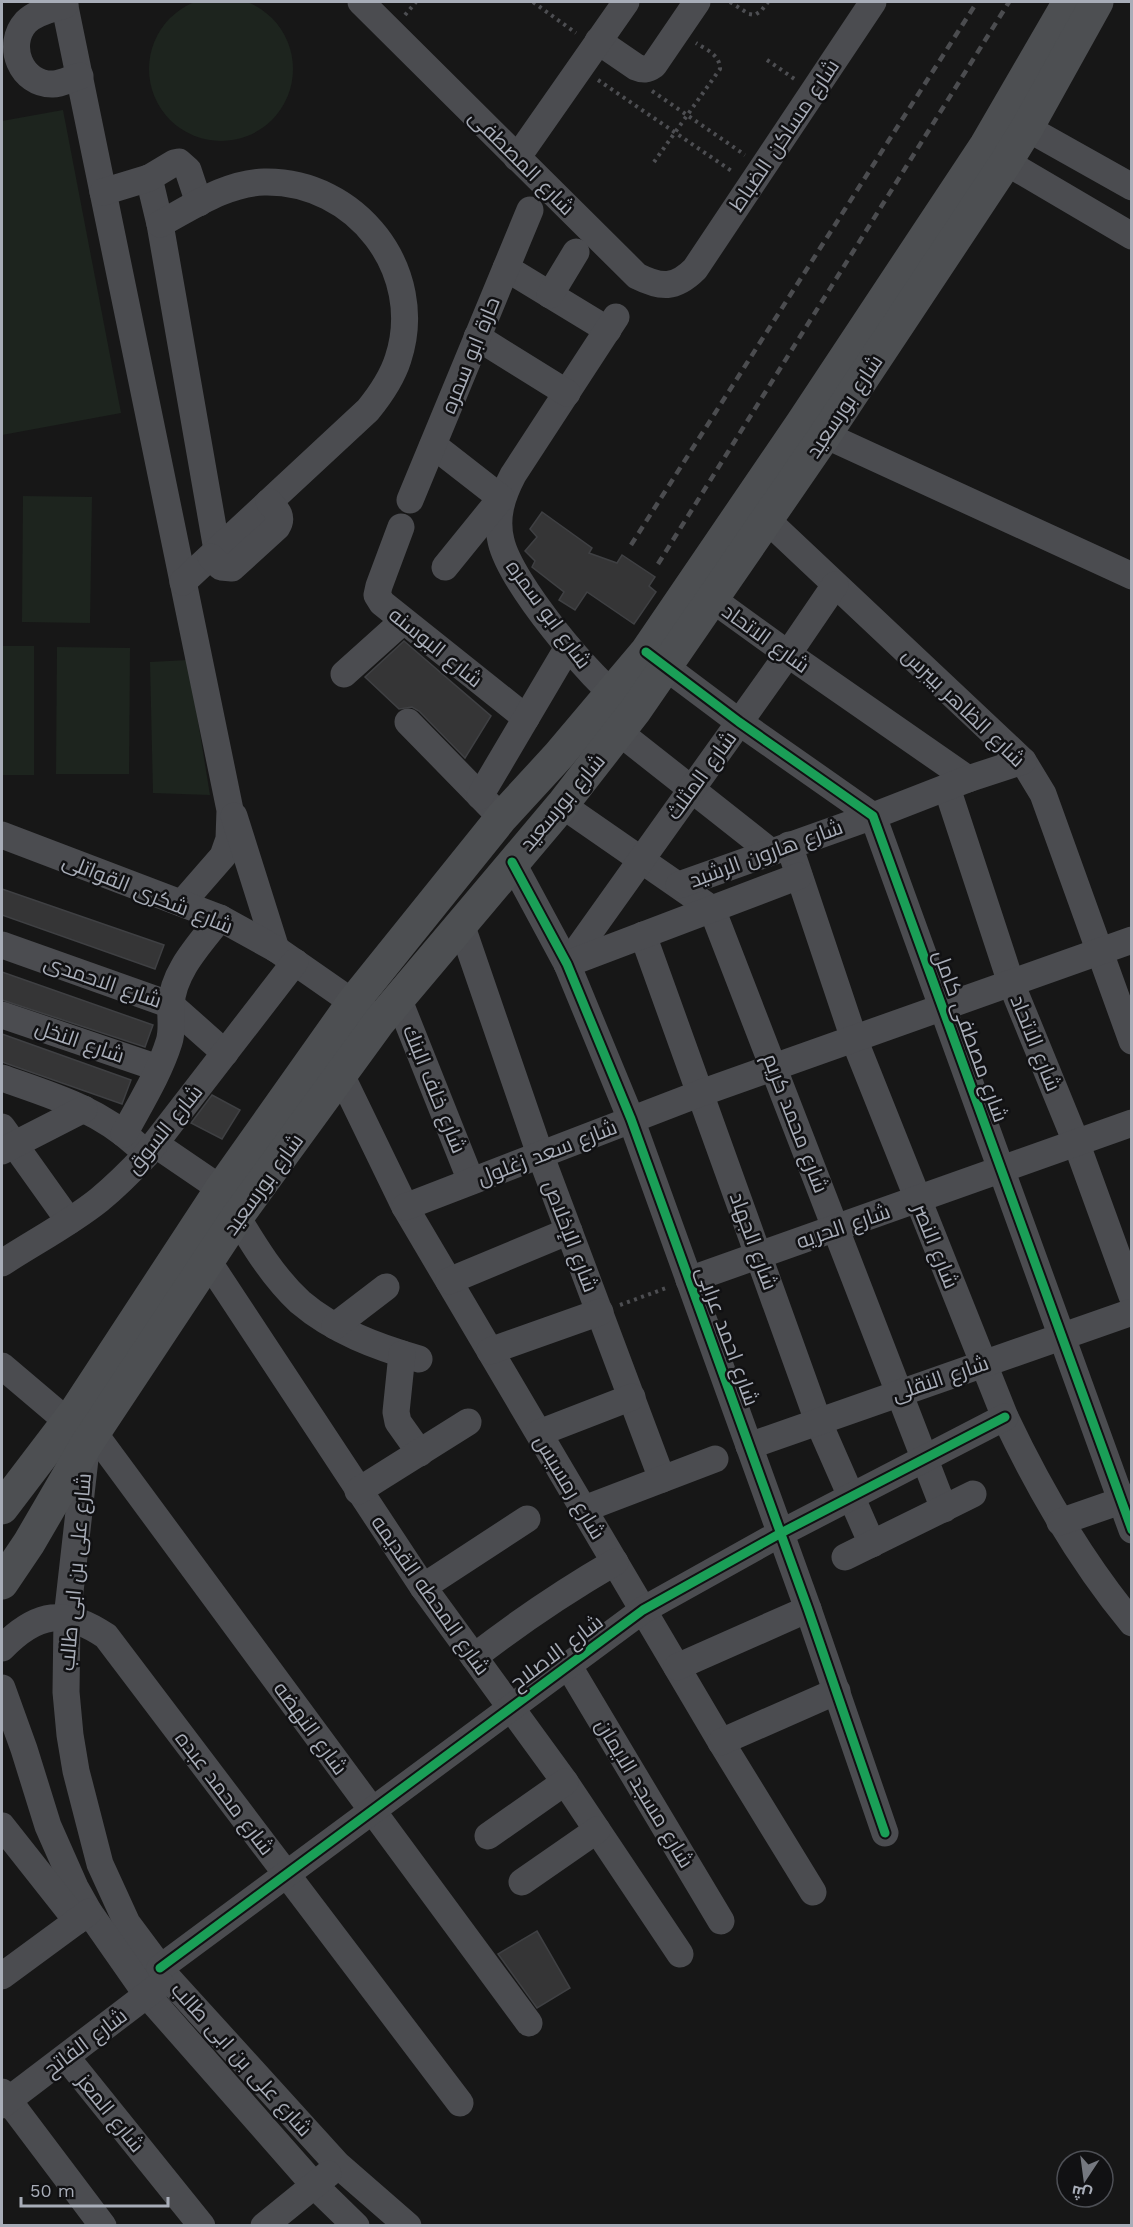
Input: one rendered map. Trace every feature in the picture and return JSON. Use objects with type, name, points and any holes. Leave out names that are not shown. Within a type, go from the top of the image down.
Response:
[{"type":"main road","name":"شارع بورسعيد","points":[[656,660],[712,598],[767,520],[814,429],[986,145],[1069,2]]},
{"type":"main road","name":"شارع بورسعيد","points":[[2,1508],[83,1433],[388,1010],[561,805],[656,660],[814,429],[1006,162],[1097,2]]},
{"type":"main road","name":"شارع بورسعيد","points":[[2,1583],[29,1543],[83,1433],[221,1189],[491,807],[622,713]]},
{"type":"street","name":"شارع المصطفى","points":[[361,2],[637,276],[654,285],[669,285],[684,280],[695,269]]},
{"type":"street","points":[[517,158],[626,2]]},
{"type":"street","points":[[591,52],[642,69],[649,69],[698,2]]},
{"type":"street","name":"شارع مساكن الضباط","points":[[695,269],[873,2]]},
{"type":"street","points":[[80,75],[55,84],[43,83],[10,64],[19,34],[26,22],[37,14],[64,3],[80,75],[230,810],[229,839],[223,856],[182,903]]},
{"type":"street","points":[[1027,128],[1131,187]]},
{"type":"street","points":[[1006,162],[1131,237]]},
{"type":"street","points":[[103,192],[149,178],[174,163],[183,163],[188,170],[199,203]]},
{"type":"street","points":[[149,178],[160,224],[214,553]]},
{"type":"street","points":[[160,224],[222,191],[244,184],[264,182],[293,185],[322,193],[356,213],[383,243],[399,279],[404,299],[405,319],[399,358],[391,377],[368,410],[183,582]]},
{"type":"street","name":"حارة ابو سمره","points":[[410,500],[530,210]]},
{"type":"street","points":[[506,268],[550,295],[576,252]]},
{"type":"street","name":"شارع ابو سمره","points":[[550,295],[612,324],[513,475],[501,498],[498,517],[500,540],[508,562],[568,647],[622,713]]},
{"type":"street","points":[[477,337],[567,393]]},
{"type":"street","points":[[814,429],[1131,576]]},
{"type":"street","points":[[433,445],[501,498],[445,567]]},
{"type":"street","name":"شارع الظاهر بيبرس","points":[[767,520],[1023,761],[1042,794],[1131,1041]]},
{"type":"street","name":"شارع البوسنه","points":[[401,527],[379,586],[378,595],[382,603],[526,718]]},
{"type":"street","name":"شارع المثلث","points":[[567,964],[835,585]]},
{"type":"street","name":"شارع الاتحاد","points":[[712,598],[957,784],[1011,983],[1076,1142],[1131,1296]]},
{"type":"street","points":[[344,674],[403,621]]},
{"type":"street","points":[[408,722],[491,807],[526,718],[568,647]]},
{"type":"street","points":[[656,660],[739,722],[873,816]]},
{"type":"street","points":[[622,713],[692,788],[780,848]]},
{"type":"street","name":"شارع هارون الرشيد","points":[[678,885],[1023,761]]},
{"type":"street","points":[[561,805],[712,909]]},
{"type":"street","points":[[230,810],[239,827],[286,956]]},
{"type":"street","name":"شارع مصطفى كامل","points":[[873,816],[1061,1336],[1126,1499],[1131,1530]]},
{"type":"street","name":"شارع شكرى القواتلى","points":[[2,835],[220,918],[286,956],[354,1001],[388,1010]]},
{"type":"street","name":"شارع النصر","points":[[780,848],[799,876],[854,1039],[1005,1417],[1032,1474],[1060,1522],[1097,1581],[1131,1623]]},
{"type":"street","name":"شارع احمد عرابى","points":[[512,862],[567,964],[631,1119],[781,1533],[885,1833]]},
{"type":"street","points":[[567,964],[799,876]]},
{"type":"street","name":"شارع محمد كريم","points":[[712,909],[944,1509]]},
{"type":"street","points":[[124,1134],[170,1041],[171,1005],[175,986],[183,967],[220,918]]},
{"type":"street","name":"شارع الإخلاص","points":[[461,924],[540,1154],[569,1231],[609,1309],[632,1397],[662,1479]]},
{"type":"street","name":"شارع الجهاد","points":[[643,935],[818,1421],[872,1544]]},
{"type":"street","name":"شارع سعد زغلول","points":[[405,1207],[701,1093],[1131,940]]},
{"type":"street","name":"شارع الاحمدى","points":[[2,945],[171,1005],[225,1053]]},
{"type":"street","name":"شارع السوق","points":[[2,1263],[69,1221],[123,1179],[150,1149],[225,1053],[286,956]]},
{"type":"street","name":"شارع خلف البنك","points":[[388,1010],[471,1181]]},
{"type":"street","name":"شارع النخل","points":[[2,1015],[158,1068]]},
{"type":"street","name":"شارع رمسيس","points":[[341,1075],[405,1207],[721,1742],[813,1892]]},
{"type":"street","points":[[2,1078],[98,1115],[124,1134],[221,1189]]},
{"type":"street","points":[[69,1221],[6,1141],[84,1109]]},
{"type":"street","name":"شارع الحريه","points":[[689,1280],[1131,1123]]},
{"type":"street","points":[[237,1217],[276,1276],[300,1302],[335,1326],[376,1346],[411,1357],[396,1412],[398,1422],[420,1453]]},
{"type":"street","points":[[449,1281],[569,1231]]},
{"type":"street","name":"شارع المحطه القديمه","points":[[208,1261],[423,1587],[564,1782],[680,1954]]},
{"type":"street","points":[[335,1326],[386,1287]]},
{"type":"street","points":[[490,1351],[609,1309]]},
{"type":"street","name":"شارع النقلى","points":[[749,1446],[1131,1312]]},
{"type":"street","name":"شارع النهضه","points":[[2,1366],[83,1433],[372,1811],[529,2023]]},
{"type":"street","points":[[539,1433],[632,1397]]},
{"type":"street","name":"شارع الاصلاح","points":[[164,1973],[287,1874],[643,1610],[781,1533],[1005,1417]]},
{"type":"street","points":[[358,1491],[468,1422]]},
{"type":"street","name":"شارع على بن ابى طالب","points":[[83,1433],[67,1618],[66,1692],[70,1735],[86,1814],[100,1864],[128,1923],[164,1973],[338,2165],[408,2226]]},
{"type":"street","points":[[584,1509],[715,1459]]},
{"type":"street","points":[[845,1557],[973,1494]]},
{"type":"street","points":[[1060,1522],[1126,1499]]},
{"type":"street","points":[[423,1587],[527,1519]]},
{"type":"street","points":[[474,1658],[565,1591],[615,1562]]},
{"type":"street","points":[[677,1667],[808,1609]]},
{"type":"street","name":"شارع محمد عبده","points":[[2,1648],[14,1635],[30,1624],[48,1618],[67,1618],[88,1623],[106,1636],[460,2103]]},
{"type":"street","name":"شارع مسجد الايمان","points":[[568,1665],[721,1921]]},
{"type":"street","name":"شارع على بن ابى طالب","points":[[2,1688],[48,1826],[75,1887],[83,1917],[147,1995],[315,2186],[356,2226]]},
{"type":"street","points":[[721,1742],[837,1691]]},
{"type":"street","points":[[488,1836],[564,1782]]},
{"type":"street","points":[[2,1826],[83,1917],[2,1976]]},
{"type":"street","points":[[522,1882],[597,1830]]},
{"type":"street","name":"شارع الفاتح","points":[[4,2099],[147,1995],[164,1973]]},
{"type":"street","name":"شارع المعز","points":[[66,2056],[202,2226]]},
{"type":"street","points":[[4,2099],[103,2226]]},
{"type":"street","points":[[264,2226],[338,2165]]},
{"type":"path","points":[[533,2],[591,52],[675,133],[757,176]]},
{"type":"path","points":[[730,2],[749,14],[755,15],[768,2]]},
{"type":"path","points":[[654,162],[720,69],[717,56],[677,31]]},
{"type":"path","points":[[767,60],[813,92]]},
{"type":"path","points":[[649,89],[687,115],[757,176]]},
{"type":"path","points":[[609,1309],[661,1290]]},
{"type":"shaded area","points":[[221,-3],[235,-2],[249,3],[272,18],[287,41],[292,55],[292,83],[287,97],[272,120],[249,135],[235,140],[221,141],[207,140],[193,135],[170,120],[155,97],[150,83],[149,69],[150,55],[155,41],[170,18],[193,3],[207,-2]]},
{"type":"shaded area","points":[[63,110],[121,413],[2,435],[2,121]]},
{"type":"shaded area","points":[[23,496],[92,497],[90,623],[22,622]]},
{"type":"shaded area","points":[[2,646],[34,646],[34,775],[2,775]]},
{"type":"shaded area","points":[[57,647],[130,648],[129,774],[56,774]]},
{"type":"shaded area","points":[[188,660],[210,795],[153,793],[150,662]]},
{"type":"building","points":[[542,512],[592,548],[589,553],[617,563],[622,555],[655,577],[649,586],[656,592],[634,624],[587,592],[575,610],[559,600],[564,592],[532,567],[535,561],[525,551],[537,537],[530,529]]},
{"type":"building","points":[[404,641],[491,716],[465,758],[419,711],[412,707],[399,709],[365,677]]},
{"type":"building","points":[[2,889],[164,945],[155,969],[2,915]]},
{"type":"building","points":[[2,972],[153,1025],[145,1047],[2,1000]]},
{"type":"building","points":[[2,1034],[131,1080],[122,1104],[2,1062]]},
{"type":"building","points":[[212,1095],[240,1110],[222,1139],[191,1123]]},
{"type":"building","points":[[537,1931],[570,1988],[537,2008],[498,1954]]},
{"type":"railway","points":[[631,545],[977,2]]},
{"type":"railway","points":[[658,564],[1009,2]]},
{"type":"cycle path","points":[[646,652],[739,722],[873,816],[1132,1530]]},
{"type":"cycle path","points":[[512,862],[567,964],[631,1119],[808,1609],[885,1833]]},
{"type":"cycle path","points":[[160,1968],[643,1610],[781,1533],[1005,1417]]}]
